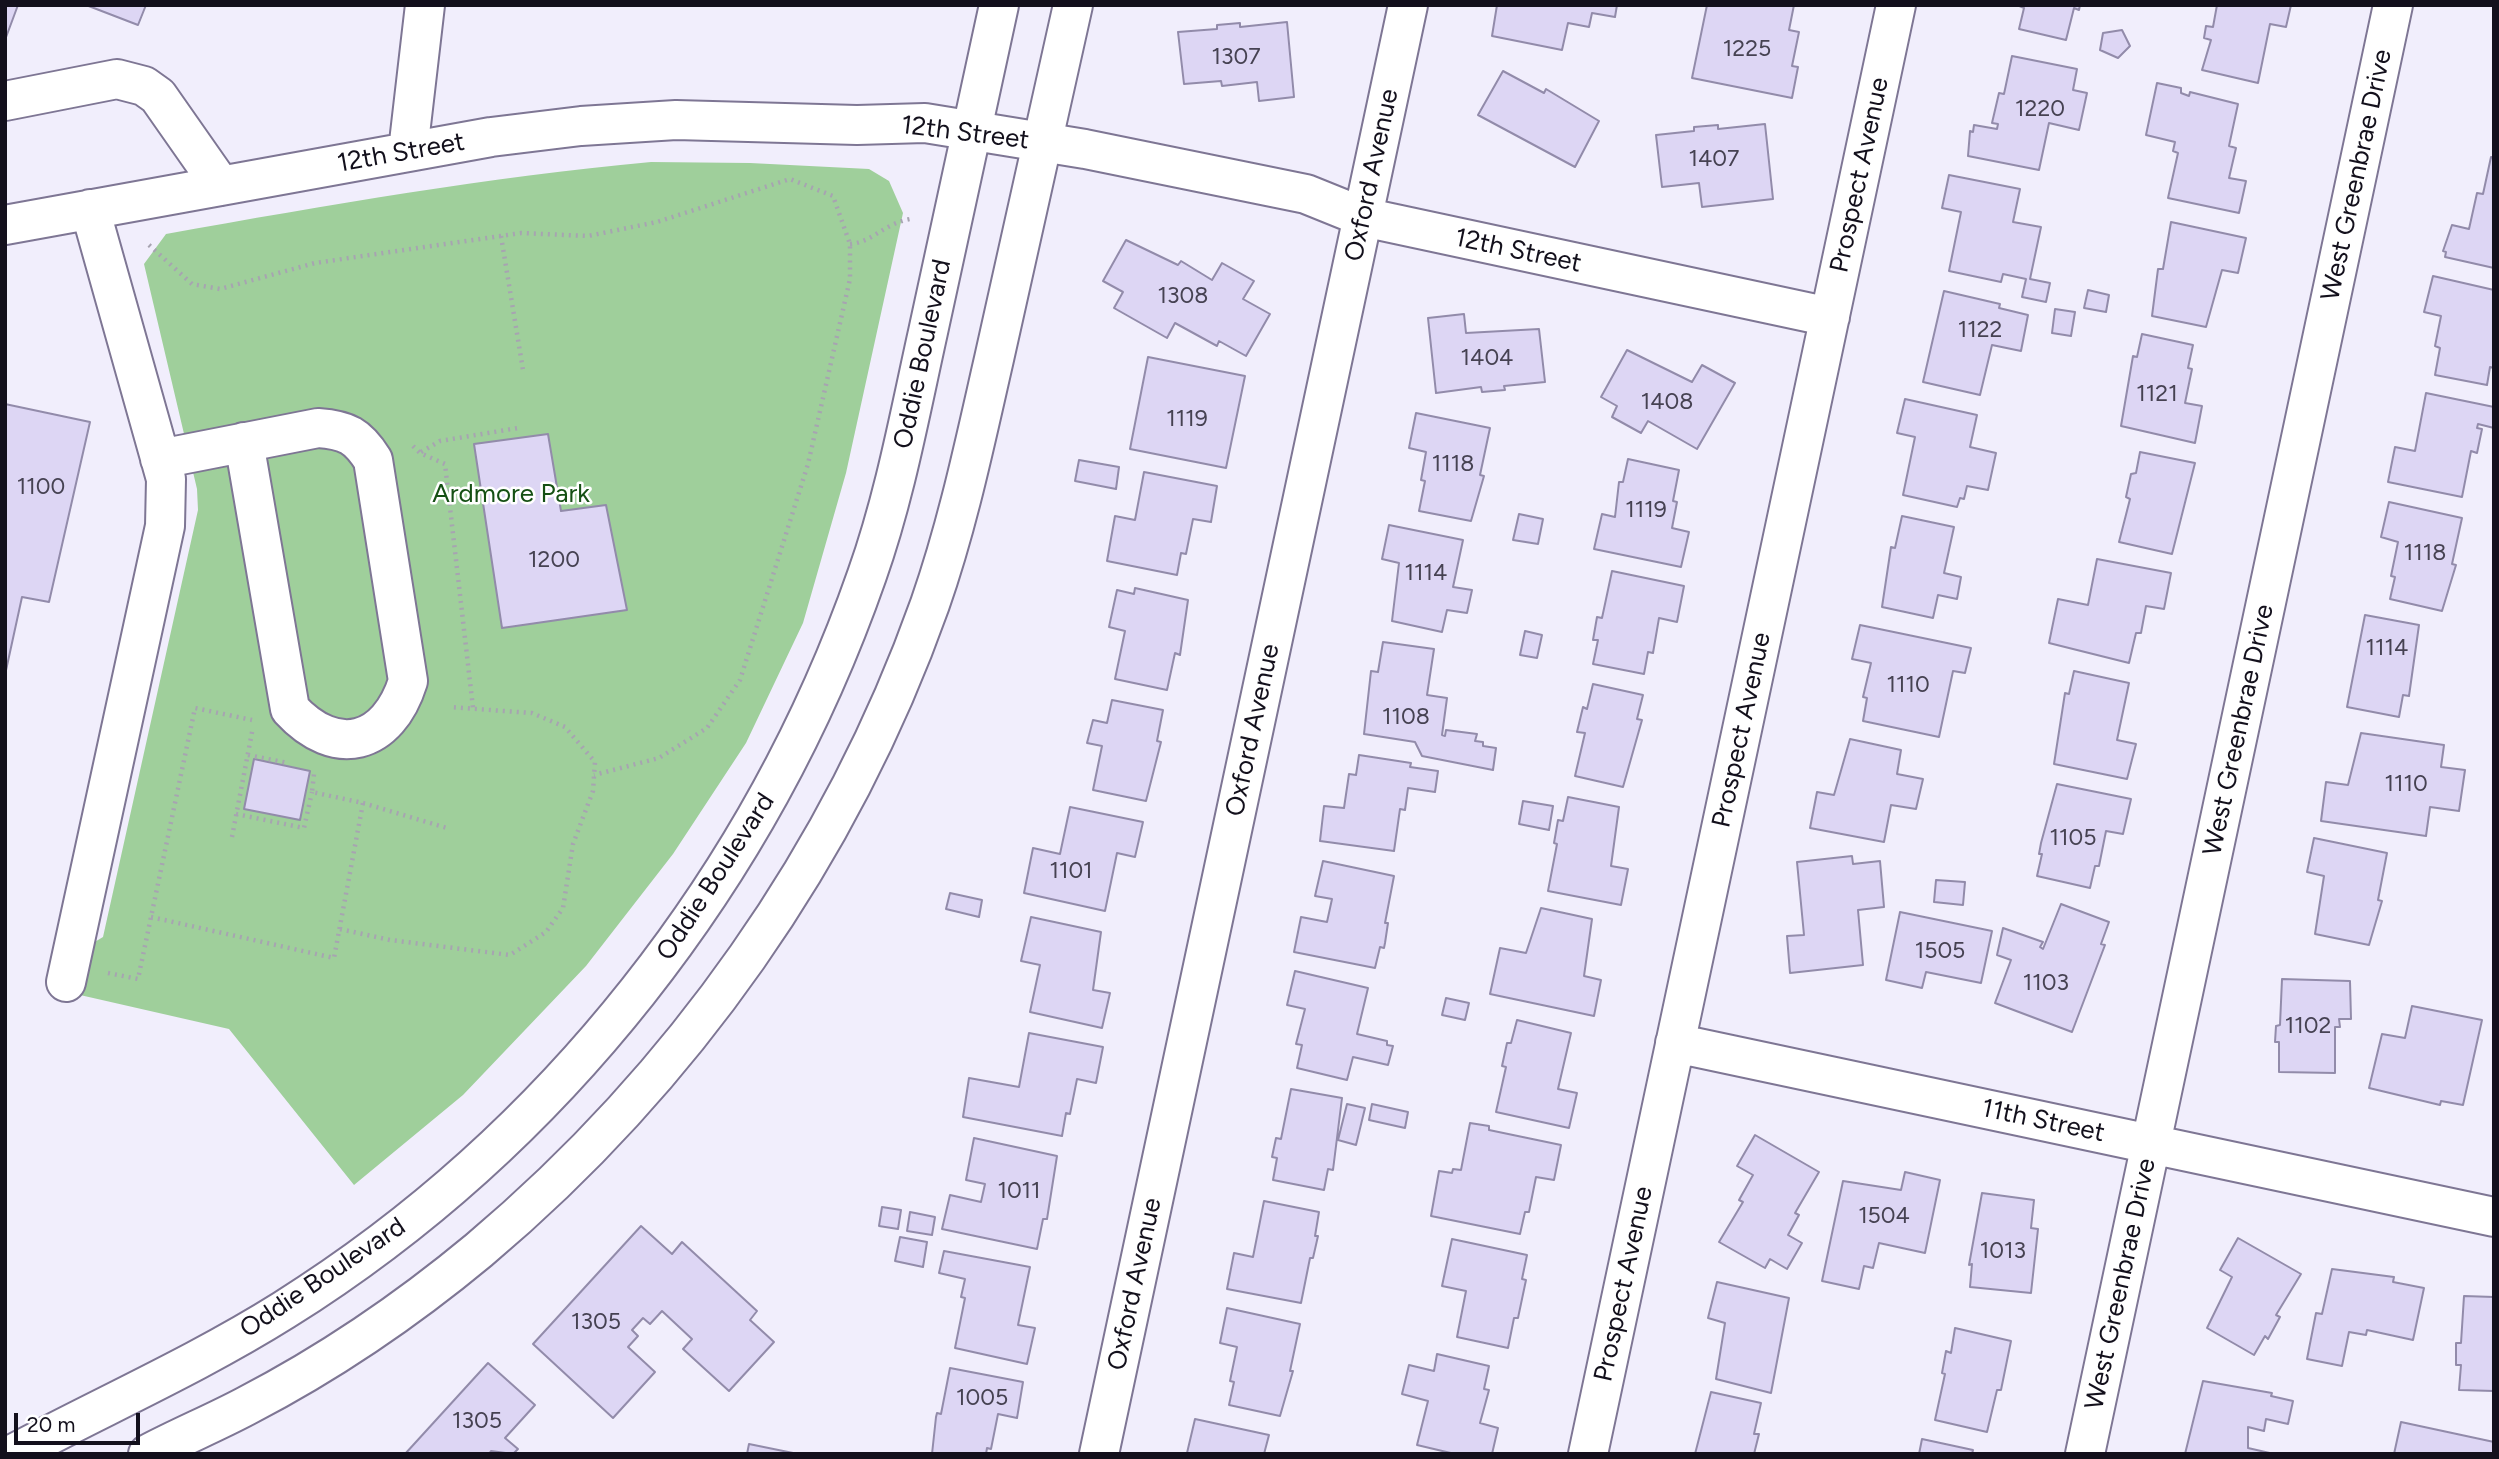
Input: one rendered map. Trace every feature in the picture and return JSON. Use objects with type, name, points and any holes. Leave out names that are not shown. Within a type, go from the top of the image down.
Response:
[{"type":"street","points":[[408,151],[425,5]]},
{"type":"street","name":"Oddie Boulevard","points":[[13,1454],[273,1317],[384,1240],[462,1179],[540,1105],[606,1032],[667,955],[725,870],[783,773],[828,676],[868,573],[896,479],[999,5]]},
{"type":"street","points":[[148,1454],[247,1406],[323,1360],[477,1251],[571,1166],[657,1076],[718,999],[777,914],[841,805],[893,700],[930,603],[966,488],[1073,5]]},
{"type":"street","name":"Oxford Avenue","points":[[1099,1454],[1408,5]]},
{"type":"street","name":"Prospect Avenue","points":[[1588,1454],[1896,5]]},
{"type":"street","name":"West Greenbrae Drive","points":[[2085,1454],[2393,5]]},
{"type":"street","points":[[5,101],[117,79],[144,86],[158,96],[221,186]]},
{"type":"street","name":"12th Street","points":[[5,225],[408,151],[581,126],[676,120],[856,125],[925,123],[1043,142],[1306,194],[1363,218],[1830,317]]},
{"type":"street","points":[[68,974],[165,526],[166,479],[90,209]]},
{"type":"street","points":[[160,459],[244,442],[318,428],[337,429],[362,441],[373,460],[408,681],[401,704],[387,723],[367,735],[323,736],[305,725],[290,709],[244,442]]},
{"type":"street","name":"11th Street","points":[[1675,1043],[2494,1217]]},
{"type":"path","points":[[149,245],[192,284],[220,289],[315,263],[501,236],[599,234],[657,222],[789,179],[834,196],[850,244],[850,279],[808,464],[740,680],[707,728],[659,758],[594,775]]},
{"type":"path","points":[[850,244],[864,243],[890,223],[910,219]]},
{"type":"path","points":[[501,236],[523,370]]},
{"type":"path","points":[[420,453],[440,441],[518,428]]},
{"type":"path","points":[[411,445],[420,453],[445,464],[472,708]]},
{"type":"path","points":[[340,929],[390,940],[510,955],[546,932],[563,908],[573,844],[593,790],[595,762],[565,727],[532,713],[449,707]]},
{"type":"path","points":[[68,974],[138,979],[195,708],[254,721],[232,837]]},
{"type":"path","points":[[248,755],[302,766]]},
{"type":"path","points":[[236,814],[304,828],[315,769]]},
{"type":"path","points":[[312,792],[363,803],[447,828]]},
{"type":"path","points":[[151,917],[334,958],[363,803]]},
{"type":"green space","name":"Ardmore Park","points":[[651,162],[750,163],[869,169],[889,181],[903,213],[846,473],[803,623],[746,743],[673,854],[586,966],[463,1095],[354,1185],[229,1029],[80,995],[93,943],[103,937],[198,510],[197,489],[144,264],[166,234],[469,184]]},
{"type":"building","points":[[5,5],[18,5],[5,40]]},
{"type":"building","points":[[86,5],[146,5],[138,25]]},
{"type":"building","points":[[1497,5],[1617,5],[1615,17],[1592,13],[1589,27],[1568,23],[1562,50],[1492,36]]},
{"type":"building","points":[[1707,5],[1794,5],[1789,30],[1799,32],[1792,66],[1798,67],[1792,98],[1692,78]]},
{"type":"building","points":[[2017,5],[2080,5],[2079,10],[2074,8],[2066,40],[2019,29],[2024,8]]},
{"type":"building","points":[[2217,5],[2291,5],[2286,27],[2270,24],[2258,83],[2202,70],[2211,40],[2204,38],[2206,26],[2213,27]]},
{"type":"building","points":[[1287,22],[1294,97],[1259,101],[1257,82],[1222,86],[1221,81],[1184,84],[1178,32],[1217,29],[1217,25],[1240,23],[1240,27]]},
{"type":"building","points":[[2122,30],[2130,46],[2118,58],[2100,50],[2103,33]]},
{"type":"building","points":[[2012,56],[2077,69],[2073,90],[2087,93],[2079,130],[2049,123],[2039,170],[1968,156],[1970,131],[1973,132],[1974,125],[1997,129],[1998,124],[1992,123],[1999,93],[2004,94]]},
{"type":"building","points":[[1503,71],[1544,93],[1546,89],[1599,121],[1575,167],[1478,115]]},
{"type":"building","points":[[2157,83],[2181,88],[2181,93],[2189,96],[2190,92],[2238,104],[2229,146],[2236,148],[2229,178],[2246,181],[2239,213],[2168,198],[2178,153],[2173,151],[2175,142],[2146,135]]},
{"type":"building","points":[[1765,124],[1773,199],[1702,207],[1699,183],[1662,187],[1656,135],[1694,131],[1694,127],[1718,125],[1718,129]]},
{"type":"building","points":[[2491,157],[2494,158],[2494,268],[2445,257],[2446,252],[2443,251],[2452,225],[2469,229],[2477,193],[2483,194]]},
{"type":"building","points":[[1949,175],[2020,189],[2013,222],[2041,227],[2030,279],[2050,283],[2046,302],[2022,297],[2026,279],[2003,274],[2001,282],[1949,271],[1961,212],[1942,208]]},
{"type":"building","points":[[2171,222],[2246,238],[2238,273],[2222,270],[2206,327],[2152,316],[2158,269],[2163,269]]},
{"type":"building","points":[[1126,240],[1178,265],[1181,261],[1212,280],[1222,263],[1254,281],[1243,299],[1270,314],[1246,356],[1219,341],[1217,346],[1175,323],[1167,338],[1114,308],[1123,292],[1103,281]]},
{"type":"building","points":[[2433,276],[2494,290],[2494,368],[2490,367],[2487,385],[2435,375],[2440,348],[2435,346],[2441,316],[2424,312]]},
{"type":"building","points":[[2088,290],[2109,295],[2106,312],[2084,308]]},
{"type":"building","points":[[1944,291],[2000,304],[1999,308],[2028,315],[2021,351],[1992,345],[1980,395],[1923,382]]},
{"type":"building","points":[[2055,309],[2075,312],[2071,336],[2052,333]]},
{"type":"building","points":[[1464,314],[1466,333],[1539,329],[1545,382],[1504,386],[1505,390],[1482,392],[1481,387],[1436,393],[1428,318]]},
{"type":"building","points":[[2142,334],[2193,345],[2188,368],[2192,369],[2185,403],[2202,406],[2195,443],[2121,426],[2133,356],[2137,357]]},
{"type":"building","points":[[1627,350],[1692,382],[1702,365],[1735,383],[1697,449],[1648,421],[1641,433],[1612,417],[1617,406],[1601,397]]},
{"type":"building","points":[[1148,357],[1245,376],[1226,468],[1130,449]]},
{"type":"building","points":[[2426,393],[2494,407],[2494,428],[2478,424],[2477,428],[2482,429],[2477,453],[2471,451],[2462,497],[2388,482],[2395,447],[2415,451]]},
{"type":"building","points":[[1905,399],[1977,415],[1970,447],[1996,453],[1988,490],[1967,486],[1964,499],[1960,498],[1957,507],[1903,495],[1915,437],[1897,433]]},
{"type":"building","points":[[5,404],[90,422],[49,602],[22,597],[5,675]]},
{"type":"building","points":[[1416,413],[1490,428],[1480,475],[1484,476],[1471,521],[1419,511],[1425,481],[1421,480],[1426,452],[1409,448]]},
{"type":"building","points":[[548,434],[561,511],[606,505],[627,610],[502,628],[474,444]]},
{"type":"building","points":[[2140,452],[2195,463],[2172,554],[2119,542],[2130,499],[2126,497],[2131,474],[2136,473]]},
{"type":"building","points":[[1628,459],[1679,470],[1673,501],[1677,502],[1672,528],[1689,532],[1681,567],[1594,549],[1602,514],[1615,517],[1619,482],[1623,482]]},
{"type":"building","points":[[1079,460],[1119,467],[1116,489],[1075,481]]},
{"type":"building","points":[[1144,472],[1217,486],[1211,522],[1193,519],[1186,554],[1181,553],[1177,575],[1107,561],[1115,516],[1135,520]]},
{"type":"building","points":[[2389,502],[2462,518],[2452,564],[2456,565],[2442,611],[2390,599],[2395,577],[2391,576],[2398,542],[2381,537]]},
{"type":"building","points":[[1519,514],[1543,519],[1538,544],[1513,540]]},
{"type":"building","points":[[1902,516],[1954,527],[1944,573],[1961,577],[1957,599],[1938,595],[1933,618],[1882,607],[1891,547],[1895,548]]},
{"type":"building","points":[[1389,525],[1463,540],[1453,587],[1472,590],[1467,613],[1447,610],[1442,632],[1392,621],[1399,563],[1382,559]]},
{"type":"building","points":[[2097,559],[2171,573],[2164,609],[2146,606],[2141,633],[2136,633],[2129,663],[2049,643],[2058,599],[2088,605]]},
{"type":"building","points":[[1612,571],[1684,586],[1677,622],[1659,618],[1653,653],[1648,652],[1644,674],[1593,664],[1598,640],[1593,640],[1597,617],[1602,618]]},
{"type":"building","points":[[1135,588],[1188,600],[1180,655],[1175,653],[1167,690],[1115,679],[1125,631],[1109,627],[1117,590],[1134,594]]},
{"type":"building","points":[[2365,615],[2419,625],[2409,696],[2403,695],[2399,717],[2347,707]]},
{"type":"building","points":[[1860,625],[1971,648],[1965,673],[1953,671],[1939,737],[1863,721],[1867,698],[1863,697],[1871,663],[1852,659]]},
{"type":"building","points":[[1525,631],[1542,635],[1537,658],[1520,655]]},
{"type":"building","points":[[1383,642],[1434,649],[1427,695],[1447,698],[1442,735],[1445,736],[1446,730],[1477,734],[1475,741],[1483,742],[1483,746],[1496,748],[1493,770],[1422,756],[1415,742],[1364,734],[1371,671],[1378,672]]},
{"type":"building","points":[[2074,671],[2129,683],[2117,740],[2136,744],[2127,779],[2054,764],[2065,693],[2069,694]]},
{"type":"building","points":[[1593,684],[1643,695],[1637,719],[1642,720],[1623,787],[1575,776],[1585,733],[1577,732],[1583,707],[1587,709]]},
{"type":"building","points":[[1112,700],[1163,710],[1157,741],[1161,742],[1146,801],[1093,790],[1102,746],[1087,743],[1093,720],[1107,723]]},
{"type":"building","points":[[2361,733],[2444,745],[2441,767],[2465,770],[2459,811],[2430,807],[2426,836],[2321,821],[2326,782],[2348,785]]},
{"type":"building","points":[[1850,739],[1901,750],[1897,774],[1923,779],[1916,809],[1891,805],[1884,842],[1810,828],[1817,792],[1834,795]]},
{"type":"building","points":[[1359,755],[1411,763],[1410,767],[1438,771],[1435,792],[1408,788],[1405,810],[1400,809],[1394,851],[1320,841],[1324,806],[1344,808],[1349,774],[1356,775]]},
{"type":"building","points":[[254,759],[310,771],[300,820],[244,809]]},
{"type":"building","points":[[2057,784],[2131,799],[2123,834],[2106,831],[2099,866],[2095,866],[2090,888],[2037,876],[2042,854],[2039,854],[2041,843]]},
{"type":"building","points":[[1568,797],[1619,807],[1611,866],[1628,869],[1621,905],[1548,891],[1557,844],[1554,843],[1558,820],[1563,821]]},
{"type":"building","points":[[1523,801],[1553,806],[1549,830],[1519,824]]},
{"type":"building","points":[[1070,807],[1143,822],[1135,857],[1117,853],[1105,911],[1024,893],[1033,848],[1060,854]]},
{"type":"building","points":[[2314,838],[2387,853],[2378,900],[2382,901],[2369,945],[2315,934],[2324,876],[2307,872]]},
{"type":"building","points":[[1852,856],[1853,864],[1880,861],[1884,907],[1858,910],[1863,965],[1790,973],[1787,936],[1804,935],[1797,862]]},
{"type":"building","points":[[1323,861],[1394,876],[1385,923],[1388,923],[1384,948],[1380,947],[1375,968],[1294,952],[1301,917],[1327,922],[1332,899],[1315,896]]},
{"type":"building","points":[[1936,880],[1965,882],[1963,905],[1934,902]]},
{"type":"building","points":[[950,893],[982,900],[979,917],[946,909]]},
{"type":"building","points":[[2061,904],[2109,922],[2101,944],[2105,945],[2072,1032],[1995,1003],[2011,960],[1997,955],[2003,928],[2043,942],[2040,947],[2043,949]]},
{"type":"building","points":[[1541,908],[1592,919],[1584,976],[1601,980],[1594,1016],[1490,994],[1500,948],[1526,953]]},
{"type":"building","points":[[1900,912],[1992,931],[1981,983],[1926,972],[1922,988],[1886,980]]},
{"type":"building","points":[[1031,917],[1101,932],[1093,990],[1110,993],[1102,1028],[1030,1012],[1040,965],[1021,961]]},
{"type":"building","points":[[1295,971],[1368,988],[1357,1034],[1387,1041],[1387,1045],[1393,1046],[1388,1065],[1353,1057],[1347,1080],[1297,1068],[1302,1045],[1296,1044],[1305,1009],[1287,1005]]},
{"type":"building","points":[[2282,979],[2350,981],[2351,1019],[2339,1019],[2340,1027],[2335,1027],[2335,1073],[2279,1072],[2279,1042],[2275,1042],[2276,1026],[2280,1025]]},
{"type":"building","points":[[1446,998],[1469,1003],[1465,1020],[1442,1015]]},
{"type":"building","points":[[2412,1006],[2482,1020],[2463,1105],[2441,1101],[2440,1105],[2369,1088],[2382,1034],[2405,1038]]},
{"type":"building","points":[[1517,1020],[1571,1033],[1558,1089],[1577,1093],[1569,1128],[1496,1112],[1506,1067],[1502,1066],[1507,1043],[1511,1043]]},
{"type":"building","points":[[1029,1033],[1103,1047],[1096,1083],[1077,1079],[1070,1114],[1066,1113],[1062,1136],[963,1117],[969,1078],[1019,1087]]},
{"type":"building","points":[[1291,1089],[1342,1098],[1333,1170],[1328,1169],[1324,1190],[1273,1180],[1277,1158],[1272,1157],[1276,1138],[1281,1139]]},
{"type":"building","points":[[1347,1104],[1365,1108],[1356,1145],[1338,1140]]},
{"type":"building","points":[[1372,1104],[1408,1112],[1405,1128],[1369,1120]]},
{"type":"building","points":[[1470,1123],[1489,1126],[1489,1130],[1561,1145],[1554,1180],[1536,1177],[1529,1212],[1525,1212],[1520,1234],[1431,1216],[1439,1171],[1452,1173],[1453,1169],[1461,1170]]},
{"type":"building","points":[[1755,1135],[1819,1172],[1795,1213],[1799,1215],[1788,1235],[1802,1243],[1787,1269],[1770,1259],[1765,1268],[1719,1242],[1743,1202],[1739,1200],[1753,1175],[1737,1166]]},
{"type":"building","points":[[974,1138],[1057,1156],[1047,1219],[1043,1219],[1037,1249],[942,1229],[950,1195],[981,1202],[985,1184],[966,1180]]},
{"type":"building","points":[[1905,1172],[1940,1180],[1925,1253],[1879,1243],[1873,1268],[1864,1266],[1859,1289],[1822,1281],[1843,1181],[1901,1190]]},
{"type":"building","points":[[1982,1193],[2034,1200],[2031,1228],[2038,1229],[2031,1293],[1970,1287],[1972,1264],[1969,1265]]},
{"type":"building","points":[[1264,1201],[1319,1212],[1315,1236],[1318,1236],[1313,1258],[1310,1258],[1301,1303],[1227,1289],[1234,1253],[1253,1257]]},
{"type":"building","points":[[882,1207],[901,1210],[898,1229],[879,1226]]},
{"type":"building","points":[[910,1212],[935,1217],[932,1235],[907,1231]]},
{"type":"building","points":[[641,1226],[672,1254],[682,1242],[757,1311],[750,1320],[774,1342],[729,1391],[683,1349],[692,1339],[662,1311],[650,1324],[643,1318],[632,1330],[638,1336],[628,1347],[655,1372],[613,1418],[533,1344]]},
{"type":"building","points":[[900,1237],[927,1242],[923,1267],[895,1261]]},
{"type":"building","points":[[2238,1238],[2301,1274],[2276,1315],[2280,1317],[2268,1339],[2265,1336],[2254,1355],[2207,1328],[2232,1277],[2220,1270]]},
{"type":"building","points":[[1452,1239],[1527,1255],[1522,1279],[1526,1280],[1508,1348],[1457,1337],[1466,1291],[1442,1286]]},
{"type":"building","points":[[944,1251],[1030,1267],[1018,1325],[1035,1328],[1027,1364],[955,1348],[965,1298],[961,1297],[965,1279],[939,1273]]},
{"type":"building","points":[[2332,1269],[2394,1277],[2393,1282],[2424,1288],[2413,1340],[2367,1330],[2366,1335],[2349,1332],[2342,1366],[2307,1359],[2316,1313],[2322,1314]]},
{"type":"building","points":[[1717,1282],[1789,1298],[1771,1393],[1716,1379],[1725,1323],[1708,1318]]},
{"type":"building","points":[[2464,1296],[2494,1297],[2494,1391],[2459,1390],[2461,1365],[2456,1365],[2456,1343],[2461,1343]]},
{"type":"building","points":[[1227,1308],[1300,1324],[1290,1371],[1293,1371],[1280,1416],[1229,1405],[1234,1382],[1230,1381],[1237,1347],[1220,1343]]},
{"type":"building","points":[[1955,1328],[2011,1341],[2001,1390],[1997,1390],[1987,1432],[1935,1420],[1945,1374],[1942,1373],[1946,1351],[1951,1353]]},
{"type":"building","points":[[1437,1354],[1489,1366],[1484,1389],[1489,1390],[1480,1423],[1498,1428],[1492,1454],[1455,1454],[1417,1445],[1428,1401],[1402,1394],[1409,1365],[1434,1371]]},
{"type":"building","points":[[488,1363],[535,1405],[505,1438],[518,1449],[513,1454],[491,1451],[489,1454],[405,1454]]},
{"type":"building","points":[[950,1368],[1023,1382],[1017,1418],[998,1414],[991,1449],[987,1448],[986,1454],[932,1454],[936,1417],[937,1413],[941,1414]]},
{"type":"building","points":[[2203,1381],[2272,1393],[2271,1396],[2293,1401],[2288,1424],[2266,1419],[2264,1431],[2248,1427],[2248,1448],[2274,1454],[2185,1454]]},
{"type":"building","points":[[1711,1392],[1761,1403],[1754,1434],[1759,1434],[1754,1454],[1695,1454]]},
{"type":"building","points":[[1195,1419],[1269,1435],[1264,1454],[1187,1453]]},
{"type":"building","points":[[2401,1422],[2494,1442],[2494,1454],[2394,1454]]},
{"type":"building","points":[[1922,1439],[1973,1450],[1972,1454],[1919,1454]]},
{"type":"building","points":[[749,1444],[798,1454],[747,1454]]}]
